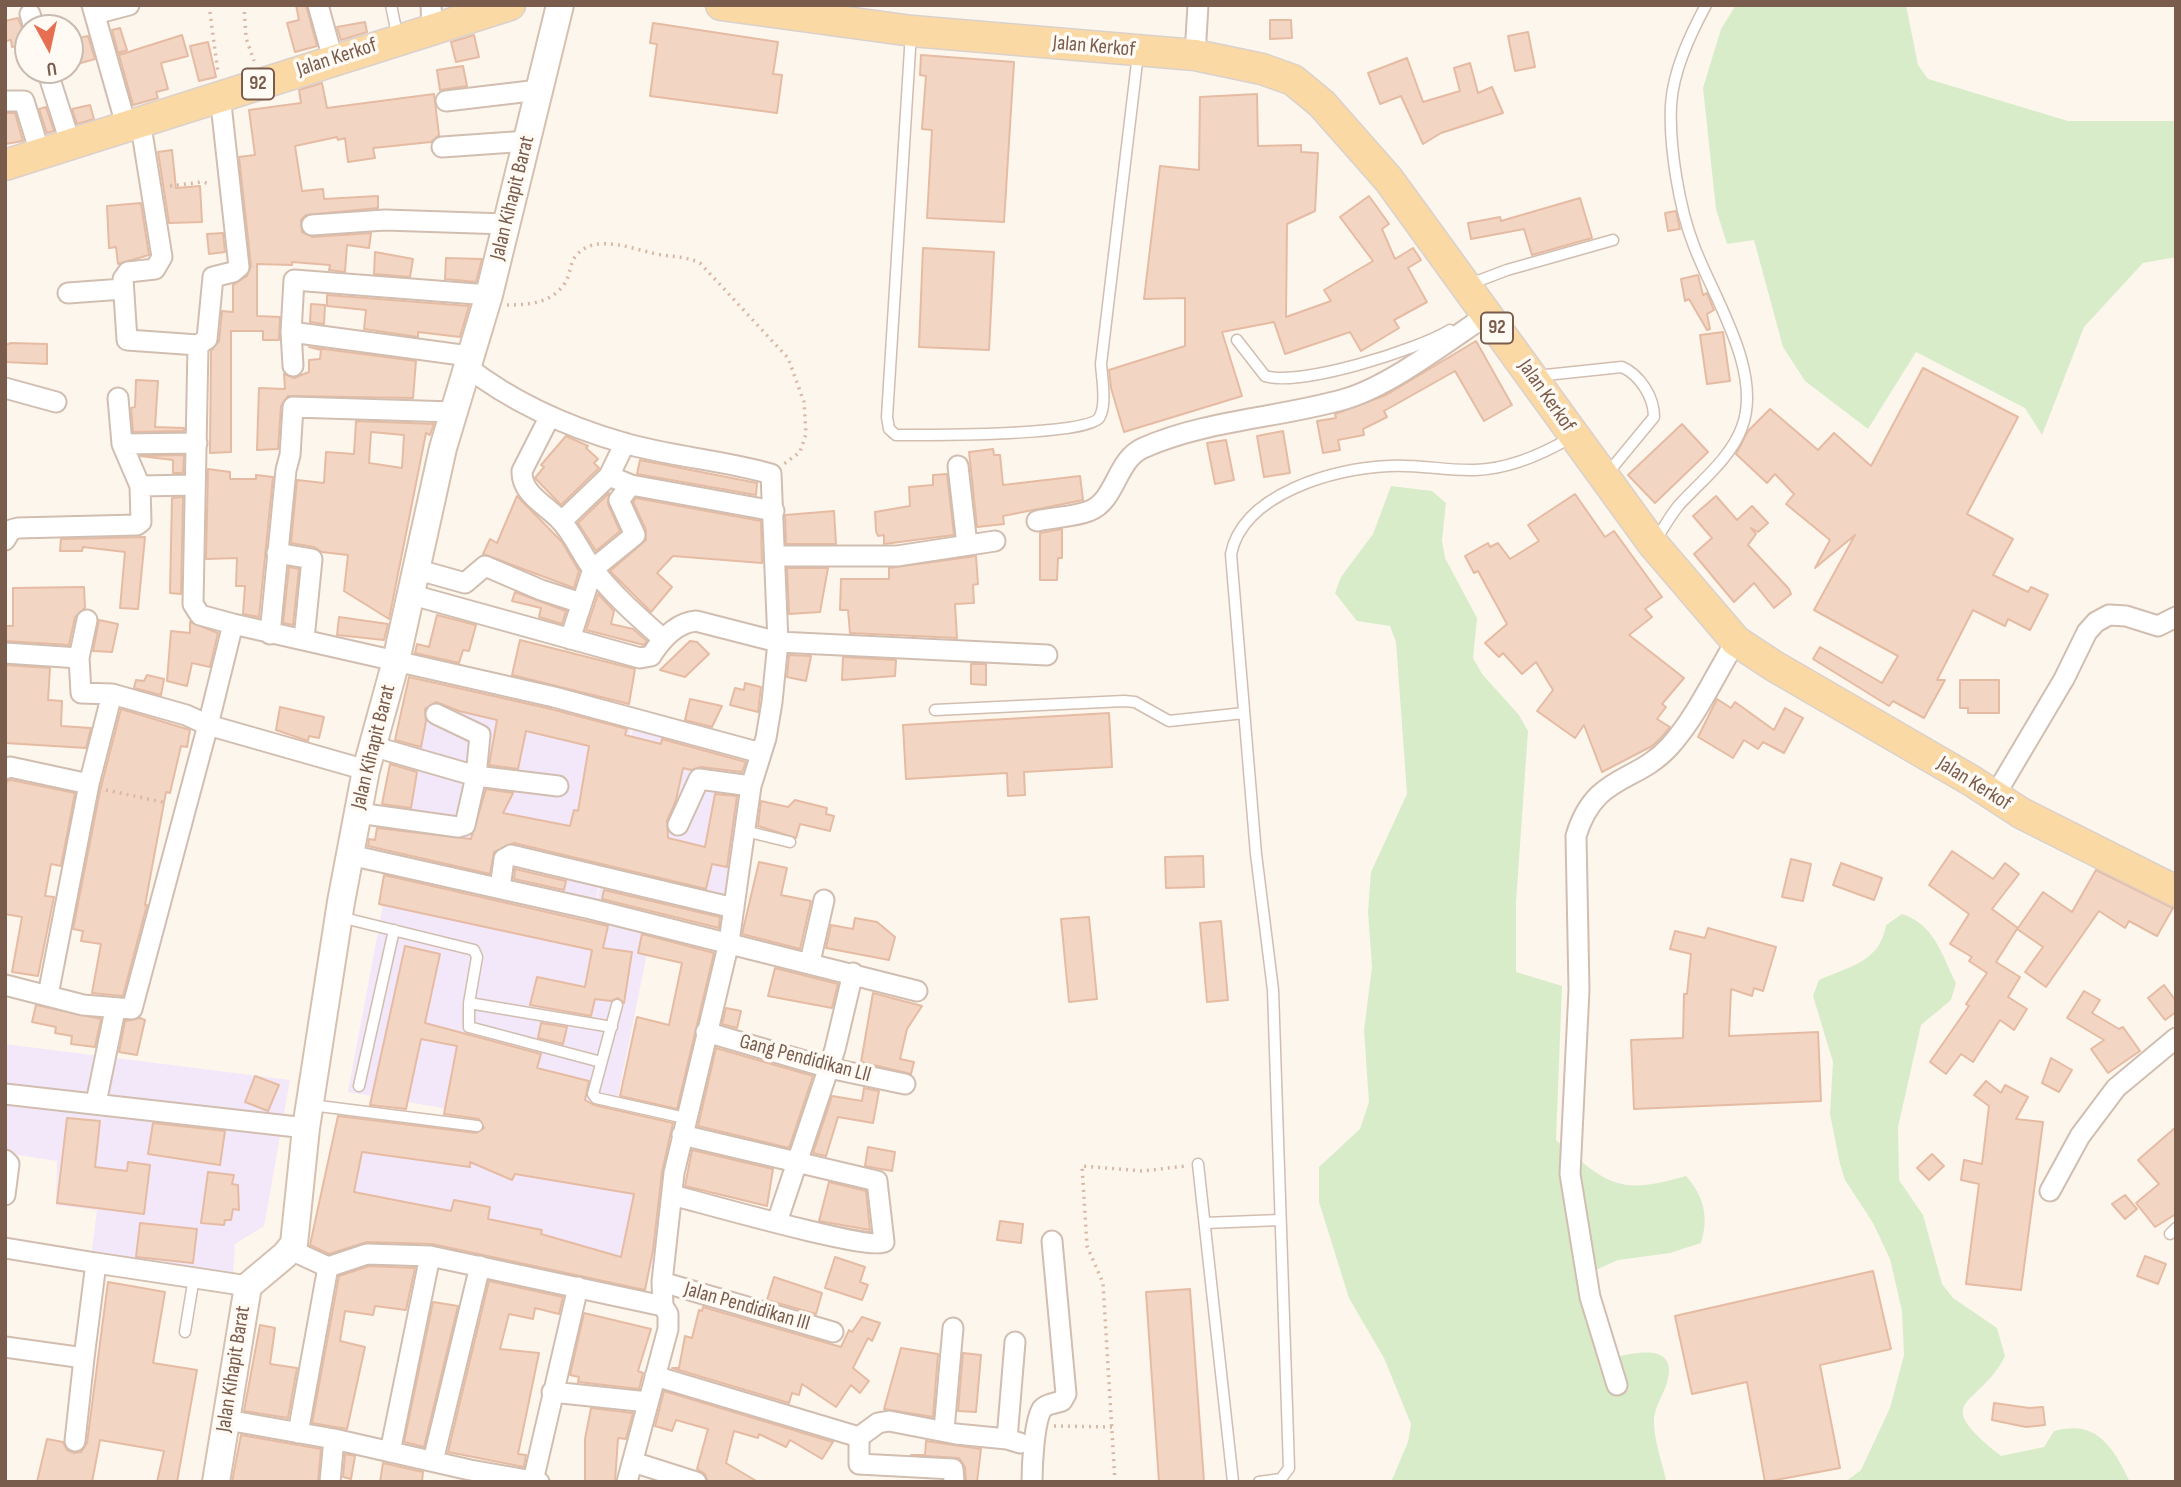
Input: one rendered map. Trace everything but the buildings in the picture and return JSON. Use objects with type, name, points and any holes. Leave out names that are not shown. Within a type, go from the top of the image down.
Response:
[{"type":"main road","name":"Jalan Kerkof","points":[[5,165],[398,39],[431,17],[510,5]]},
{"type":"main road","name":"Jalan Kerkof","points":[[721,5],[912,31],[1195,55],[1262,69],[1293,80],[1322,104],[1388,180],[1653,544],[1736,641],[1774,666],[1972,780],[1994,797],[2176,891]]},
{"type":"street","points":[[129,5],[94,9],[133,123],[151,188],[162,263],[155,269],[128,272],[123,279],[127,340],[198,345],[207,339],[213,277],[233,272],[239,267],[228,188],[220,95]]},
{"type":"street","points":[[318,5],[333,59]]},
{"type":"street","name":"Jalan Kihapit Barat","points":[[216,1482],[248,1286],[291,1250],[339,916],[369,758],[396,661],[453,412],[489,295],[560,5]]},
{"type":"street","points":[[1195,55],[1198,5]]},
{"type":"street","points":[[51,84],[70,142]]},
{"type":"street","points":[[446,101],[539,90]]},
{"type":"street","points":[[5,101],[24,101],[40,153]]},
{"type":"street","points":[[442,148],[528,141]]},
{"type":"street","points":[[312,225],[385,220],[506,223]]},
{"type":"street","points":[[293,366],[293,283],[298,280],[489,295]]},
{"type":"street","points":[[68,293],[123,289]]},
{"type":"street","points":[[1037,521],[1091,511],[1102,502],[1131,454],[1143,448],[1174,437],[1348,398],[1418,360],[1479,303]]},
{"type":"street","points":[[291,332],[468,361],[496,389],[550,416],[625,443],[731,463],[771,474],[778,642],[770,714],[751,786],[729,942],[683,1127],[662,1282],[668,1329],[628,1482]]},
{"type":"street","points":[[198,345],[193,604],[200,615],[270,634],[304,639],[554,698],[761,753]]},
{"type":"street","points":[[5,388],[56,401]]},
{"type":"street","points":[[5,540],[11,530],[18,528],[138,525],[141,522],[140,486],[122,444],[118,398]]},
{"type":"street","points":[[270,634],[293,407],[453,412]]},
{"type":"street","points":[[550,416],[522,471],[521,479],[539,503],[562,521],[593,569],[638,617],[662,638]]},
{"type":"street","points":[[122,444],[197,443]]},
{"type":"street","points":[[562,521],[609,476],[625,443]]},
{"type":"street","points":[[958,466],[967,545]]},
{"type":"street","points":[[609,476],[631,485],[774,511]]},
{"type":"street","points":[[140,486],[194,485]]},
{"type":"street","points":[[570,639],[593,569],[634,539],[636,531],[619,500],[631,485]]},
{"type":"street","points":[[775,556],[897,556],[995,541]]},
{"type":"street","points":[[277,553],[312,559],[304,639]]},
{"type":"street","points":[[412,582],[465,583],[485,566],[541,590],[581,603]]},
{"type":"street","points":[[412,582],[570,639],[640,658],[651,656],[662,638],[688,622],[696,621],[778,642],[1047,655]]},
{"type":"street","points":[[1994,797],[2064,679],[2087,632],[2096,622],[2109,615],[2126,616],[2158,626],[2176,617]]},
{"type":"street","points":[[87,620],[79,658],[80,693],[112,694],[208,724],[369,758],[476,776],[558,786]]},
{"type":"street","points":[[5,985],[83,1006],[132,1009],[233,624]]},
{"type":"street","points":[[1617,1385],[1590,1297],[1570,1174],[1579,990],[1576,836],[1582,816],[1598,794],[1669,747],[1736,641]]},
{"type":"street","points":[[5,653],[79,658]]},
{"type":"street","points":[[48,995],[89,784],[112,694]]},
{"type":"street","points":[[358,813],[462,826],[467,822],[476,776],[480,735],[436,714]]},
{"type":"street","points":[[5,769],[10,767],[89,784]]},
{"type":"street","points":[[678,825],[699,779],[751,786]]},
{"type":"street","points":[[350,855],[729,942],[917,991]]},
{"type":"street","points":[[500,888],[504,859],[511,855],[734,908]]},
{"type":"street","points":[[591,909],[598,876]]},
{"type":"street","points":[[810,962],[824,900]]},
{"type":"street","points":[[777,1222],[829,1068],[853,973]]},
{"type":"street","points":[[96,1103],[115,1010]]},
{"type":"street","name":"Gang Pendidikan Lll","points":[[706,1032],[829,1068],[905,1084]]},
{"type":"street","points":[[2050,1191],[2080,1136],[2116,1088],[2176,1038]]},
{"type":"street","points":[[5,1094],[308,1117]]},
{"type":"street","points":[[672,1195],[877,1246],[884,1242],[877,1181],[796,1162],[683,1127]]},
{"type":"street","points":[[5,1160],[10,1173],[5,1195]]},
{"type":"street","points":[[1032,1482],[1033,1448],[1042,1408],[1062,1401],[1066,1394],[1052,1241]]},
{"type":"street","points":[[5,1248],[248,1286]]},
{"type":"street","points":[[291,1250],[328,1267],[367,1254],[429,1256],[663,1306]]},
{"type":"street","points":[[390,1452],[429,1256]]},
{"type":"street","points":[[75,1441],[96,1263]]},
{"type":"street","points":[[433,1461],[480,1266]]},
{"type":"street","points":[[298,1433],[328,1267]]},
{"type":"street","name":"Jalan Pendidikan III","points":[[662,1282],[833,1332]]},
{"type":"street","points":[[227,1420],[536,1481],[552,1392],[578,1287]]},
{"type":"street","points":[[944,1430],[953,1328]]},
{"type":"street","points":[[1007,1439],[1014,1342]]},
{"type":"street","points":[[5,1347],[84,1358]]},
{"type":"street","points":[[655,1376],[859,1437],[884,1422],[1007,1439],[1033,1448]]},
{"type":"street","points":[[552,1392],[648,1402]]},
{"type":"street","points":[[859,1437],[859,1464],[953,1469],[954,1482]]},
{"type":"street","points":[[330,1482],[334,1439]]},
{"type":"street","points":[[633,1462],[696,1482]]},
{"type":"lane","points":[[391,5],[398,39]]},
{"type":"lane","points":[[1653,544],[1676,508],[1734,442],[1746,412],[1743,366],[1693,245],[1674,151],[1671,103],[1683,54],[1706,5]]},
{"type":"lane","points":[[912,31],[887,417],[889,429],[896,435],[1031,432],[1088,425],[1098,420],[1102,411],[1101,364],[1139,50]]},
{"type":"lane","points":[[1237,340],[1265,376],[1285,380],[1363,362],[1430,341],[1479,303],[1507,270],[1613,240]]},
{"type":"lane","points":[[1532,376],[1622,368],[1632,372],[1643,385],[1654,409],[1654,417],[1604,479]]},
{"type":"lane","points":[[1259,1482],[1281,1479],[1289,1468],[1273,990],[1256,854],[1231,554],[1238,531],[1257,509],[1298,488],[1354,471],[1388,466],[1475,470],[1516,464],[1574,436]]},
{"type":"lane","points":[[935,710],[1124,701],[1135,702],[1169,721],[1244,713]]},
{"type":"lane","points":[[745,831],[790,842]]},
{"type":"lane","points":[[339,916],[474,950],[477,957],[467,1022],[472,1029],[601,1062]]},
{"type":"lane","points":[[359,1086],[394,930]]},
{"type":"lane","points":[[469,1003],[612,1027]]},
{"type":"lane","points":[[617,1005],[592,1088],[596,1098],[683,1127]]},
{"type":"lane","points":[[308,1117],[477,1126]]},
{"type":"lane","points":[[1198,1164],[1233,1482]]},
{"type":"lane","points":[[1205,1223],[1280,1220]]},
{"type":"lane","points":[[184,1332],[194,1276]]},
{"type":"path","points":[[209,5],[220,95]]},
{"type":"path","points":[[244,5],[246,38],[262,83]]},
{"type":"path","points":[[151,188],[202,181],[228,188]]},
{"type":"path","points":[[489,295],[505,305],[528,305],[553,297],[566,281],[576,257],[591,245],[611,245],[662,255],[685,256],[700,263],[788,359],[804,402],[806,434],[800,452],[771,474]]},
{"type":"path","points":[[89,784],[186,808]]},
{"type":"path","points":[[1115,1482],[1103,1283],[1087,1246],[1082,1167],[1143,1171],[1198,1164]]},
{"type":"path","points":[[1039,1426],[1112,1427]]},
{"type":"shaded area","points":[[426,687],[632,723],[596,899],[369,857]]},
{"type":"shaded area","points":[[634,723],[750,752],[729,926],[597,900]]},
{"type":"shaded area","points":[[389,873],[653,924],[610,1136],[348,1092]]},
{"type":"shaded area","points":[[5,1044],[290,1080],[264,1226],[235,1244],[233,1276],[91,1257],[97,1210],[56,1205],[57,1161],[5,1153]]},
{"type":"shaded area","points":[[340,1110],[676,1161],[654,1269],[472,1233],[330,1222]]},
{"type":"green space","points":[[1736,5],[1906,5],[1918,65],[1928,79],[2068,121],[2176,121],[2176,257],[2143,263],[2084,327],[2042,435],[2025,408],[1916,352],[1868,429],[1805,381],[1783,347],[1754,240],[1727,244],[1716,209],[1703,88],[1721,29]]},
{"type":"green space","points":[[1391,486],[1432,491],[1446,503],[1442,540],[1445,558],[1477,618],[1473,658],[1482,674],[1519,715],[1528,731],[1516,902],[1516,972],[1562,986],[1556,1140],[1588,1167],[1615,1182],[1644,1185],[1686,1176],[1701,1199],[1705,1224],[1701,1243],[1670,1253],[1618,1260],[1576,1279],[1599,1361],[1649,1352],[1666,1360],[1669,1370],[1666,1386],[1656,1408],[1654,1429],[1666,1480],[1670,1482],[1391,1482],[1408,1442],[1411,1424],[1384,1358],[1349,1298],[1319,1202],[1319,1167],[1360,1129],[1369,1102],[1364,1030],[1372,967],[1368,912],[1371,872],[1407,794],[1396,642],[1390,626],[1357,621],[1335,593],[1341,577],[1373,534]]},
{"type":"green space","points":[[1902,914],[1922,925],[1930,933],[1956,983],[1951,1000],[1921,1025],[1898,1127],[1899,1180],[1923,1215],[1942,1284],[1953,1298],[1997,1328],[2005,1356],[1994,1373],[1966,1404],[1963,1412],[1967,1423],[2001,1456],[2044,1447],[2054,1431],[2082,1429],[2102,1439],[2110,1447],[2130,1482],[1845,1482],[1861,1470],[1890,1408],[1904,1355],[1902,1311],[1890,1259],[1873,1223],[1845,1180],[1840,1164],[1830,1114],[1833,1062],[1813,996],[1819,980],[1870,955],[1883,937],[1886,925]]}]
